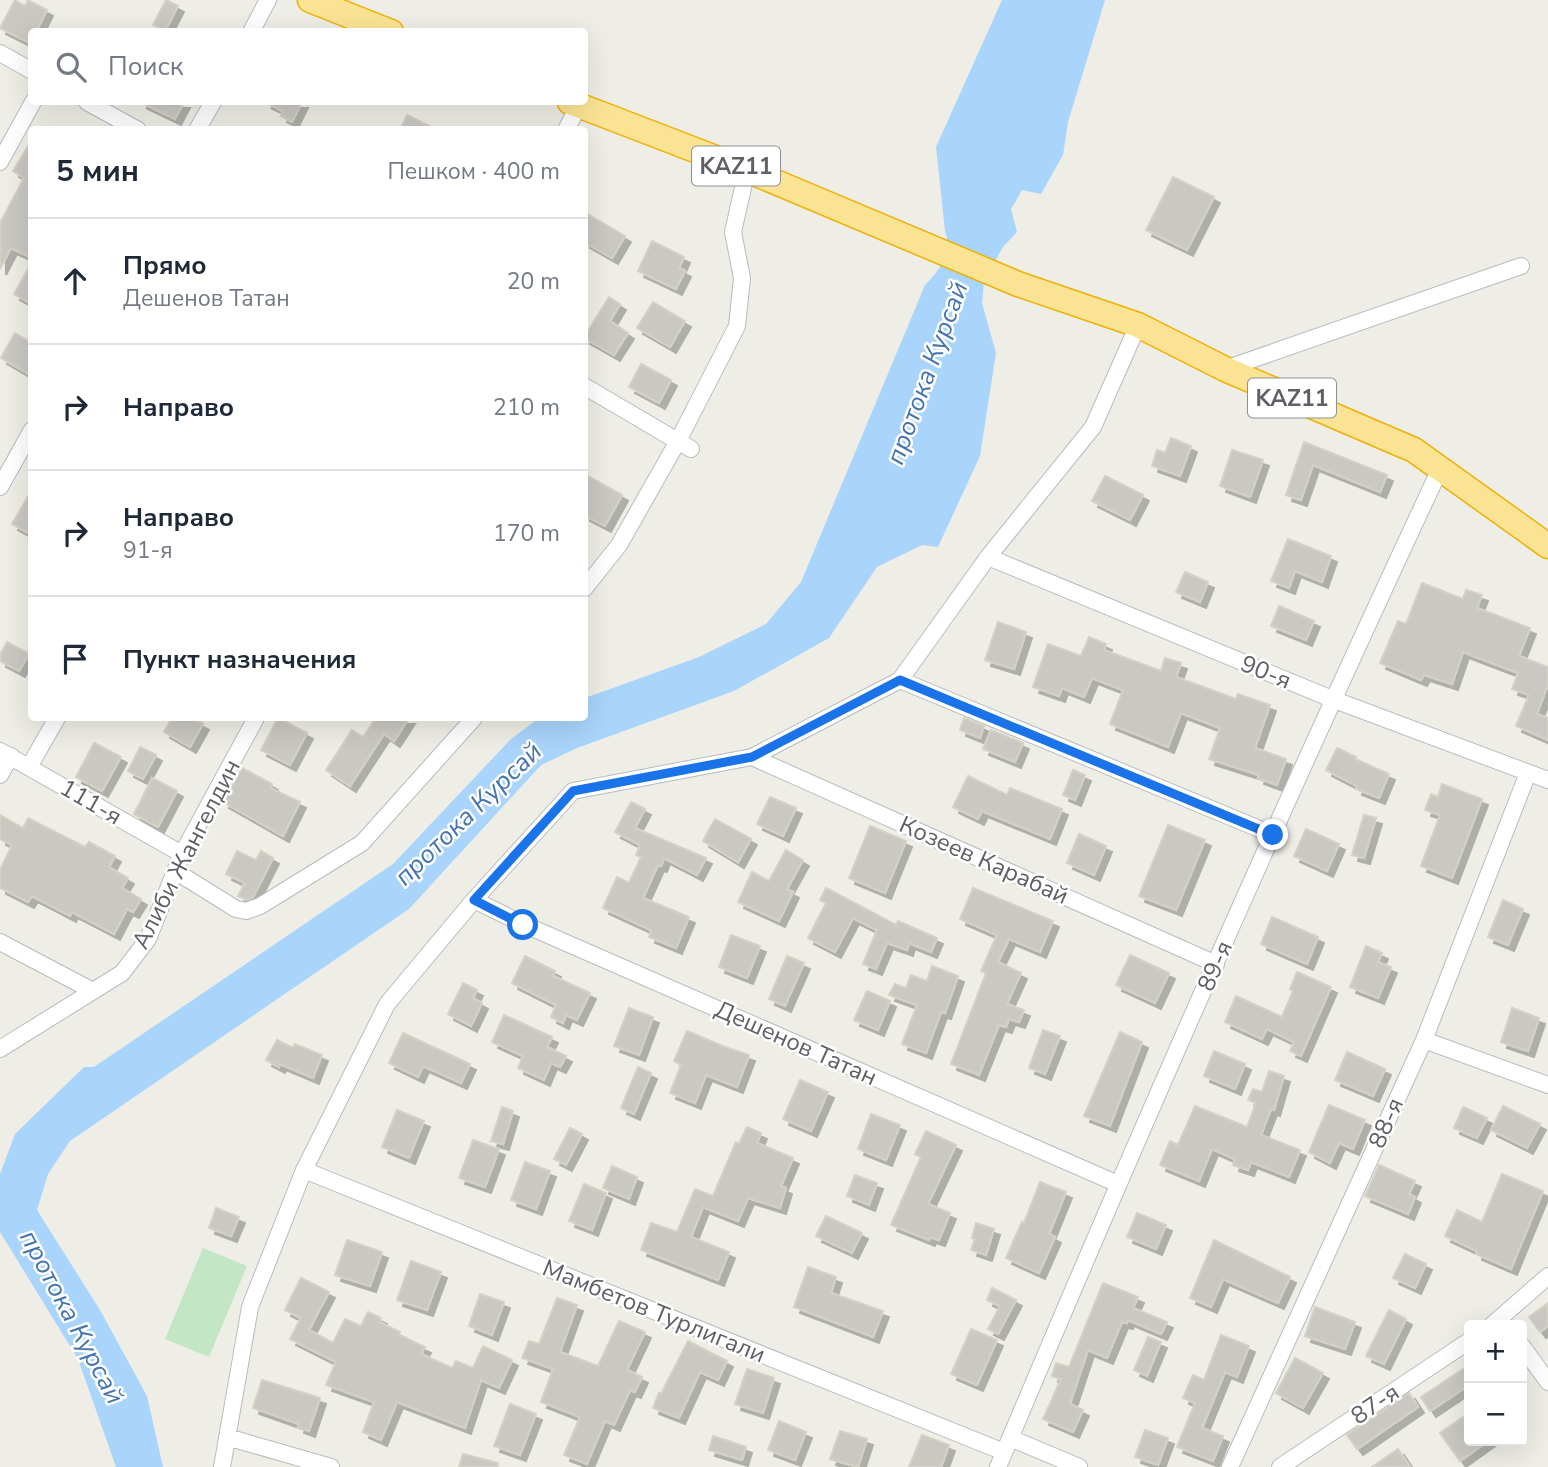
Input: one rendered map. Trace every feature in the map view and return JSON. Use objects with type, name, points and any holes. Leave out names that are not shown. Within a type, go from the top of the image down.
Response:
[{"type":"highway","points":[[310,0],[381,28]]},
{"type":"highway","name":"KAZ11","points":[[580,105],[747,170],[1018,284],[1138,325],[1225,369],[1414,450],[1548,546]]},
{"type":"street","points":[[253,28],[268,0]]},
{"type":"street","points":[[0,52],[28,69]]},
{"type":"street","points":[[0,162],[31,105]]},
{"type":"street","points":[[92,105],[131,126]]},
{"type":"street","points":[[199,126],[211,105]]},
{"type":"street","points":[[567,126],[574,105]]},
{"type":"street","points":[[588,584],[619,545],[684,445],[737,326],[742,278],[733,232],[747,170]]},
{"type":"street","points":[[1225,369],[1521,266]]},
{"type":"street","points":[[222,1467],[250,1307],[304,1170],[387,1004],[474,900],[573,791],[752,757],[900,680],[988,556],[1093,427],[1138,325]]},
{"type":"street","points":[[588,388],[684,445]]},
{"type":"street","points":[[0,487],[28,437]]},
{"type":"street","name":"89-я","points":[[1004,1452],[1118,1184],[1332,699],[1440,469]]},
{"type":"street","name":"90-я","points":[[988,556],[1332,699],[1548,780]]},
{"type":"street","points":[[900,680],[1273,835]]},
{"type":"street","points":[[29,767],[55,721]]},
{"type":"street","name":"Алиби Жангелдин","points":[[0,1049],[122,973],[148,939],[182,854],[254,721]]},
{"type":"street","points":[[175,871],[236,909],[246,911],[260,906],[362,842],[471,721]]},
{"type":"street","points":[[0,775],[5,753]]},
{"type":"street","name":"111-я","points":[[5,753],[182,854]]},
{"type":"street","name":"Козеев Карабай","points":[[752,757],[1216,964]]},
{"type":"street","name":"88-я","points":[[1230,1467],[1424,1040],[1528,773]]},
{"type":"street","name":"Дешенов Татан","points":[[474,900],[523,925],[1118,1184]]},
{"type":"street","points":[[0,942],[93,991]]},
{"type":"street","points":[[1424,1040],[1548,1085]]},
{"type":"street","name":"Мамбетов Турлигали","points":[[304,1170],[1004,1452],[1079,1467]]},
{"type":"street","points":[[1504,1320],[1548,1276]]},
{"type":"street","name":"87-я","points":[[1280,1467],[1464,1344]]},
{"type":"street","points":[[1527,1353],[1548,1382]]},
{"type":"street","points":[[227,1437],[331,1467]]},
{"type":"green space","points":[[203,1248],[247,1266],[209,1357],[165,1339]]},
{"type":"water","name":"протока Курсай","points":[[1002,0],[1105,0],[1068,122],[1063,155],[1041,194],[1022,190],[1011,209],[1017,232],[1003,247],[984,281],[982,303],[996,353],[980,456],[938,547],[922,545],[877,567],[829,638],[734,691],[577,748],[541,765],[409,909],[70,1141],[48,1174],[37,1210],[100,1310],[147,1396],[163,1467],[116,1467],[78,1359],[0,1232],[0,1174],[15,1134],[84,1067],[94,1067],[393,864],[511,739],[535,721],[588,721],[588,697],[699,657],[766,624],[801,582],[925,285],[935,274],[946,254],[947,239],[936,147]]},
{"type":"building","points":[[15,0],[25,6],[28,0],[47,10],[38,28],[28,28],[28,42],[0,28]]},
{"type":"building","points":[[166,0],[178,6],[167,28],[153,25]]},
{"type":"building","points":[[146,105],[182,105],[175,119]]},
{"type":"building","points":[[271,105],[300,105],[292,122],[281,116],[283,111]]},
{"type":"building","points":[[407,115],[429,126],[402,126]]},
{"type":"building","points":[[28,147],[28,256],[11,248],[0,269],[0,223],[24,178],[13,171]]},
{"type":"building","points":[[1173,177],[1214,197],[1187,250],[1146,230]]},
{"type":"building","points":[[588,214],[625,236],[612,258],[588,244]]},
{"type":"building","points":[[652,241],[684,257],[679,268],[685,271],[676,289],[638,271]]},
{"type":"building","points":[[28,269],[28,302],[14,294]]},
{"type":"building","points":[[609,297],[620,304],[610,321],[628,333],[614,355],[588,340],[588,331]]},
{"type":"building","points":[[653,302],[685,321],[670,347],[637,328]]},
{"type":"building","points":[[15,333],[28,341],[28,374],[1,358]]},
{"type":"building","points":[[641,364],[671,380],[659,403],[629,387]]},
{"type":"building","points":[[1171,438],[1191,446],[1180,476],[1152,466],[1157,450],[1165,453]]},
{"type":"building","points":[[1304,442],[1387,475],[1380,492],[1313,465],[1301,500],[1286,495]]},
{"type":"building","points":[[1232,450],[1263,460],[1250,497],[1220,486]]},
{"type":"building","points":[[588,476],[622,495],[605,526],[588,517]]},
{"type":"building","points":[[1105,476],[1143,495],[1130,520],[1092,501]]},
{"type":"building","points":[[28,497],[28,533],[12,524]]},
{"type":"building","points":[[1288,539],[1331,556],[1322,582],[1295,571],[1289,588],[1271,581]]},
{"type":"building","points":[[1185,572],[1208,582],[1200,602],[1176,592]]},
{"type":"building","points":[[1422,583],[1463,599],[1466,590],[1482,595],[1477,608],[1530,628],[1519,656],[1548,667],[1548,684],[1537,714],[1548,718],[1548,740],[1516,726],[1529,695],[1512,689],[1518,673],[1463,652],[1452,684],[1424,675],[1421,680],[1380,663],[1398,621],[1406,624]]},
{"type":"building","points":[[1279,606],[1314,621],[1306,640],[1271,626]]},
{"type":"building","points":[[998,622],[1026,632],[1014,669],[985,660]]},
{"type":"building","points":[[1089,637],[1106,644],[1104,650],[1161,671],[1165,658],[1181,663],[1176,677],[1236,699],[1238,694],[1270,705],[1255,748],[1286,759],[1277,785],[1258,778],[1259,775],[1209,759],[1220,728],[1181,713],[1168,747],[1110,724],[1123,690],[1092,678],[1084,697],[1062,688],[1059,696],[1033,687],[1048,644],[1081,656]]},
{"type":"building","points":[[7,642],[28,653],[19,671],[0,661]]},
{"type":"building","points":[[964,718],[984,726],[980,738],[960,730]]},
{"type":"building","points":[[170,721],[198,721],[203,724],[190,747],[164,732]]},
{"type":"building","points":[[276,721],[284,721],[307,733],[290,765],[261,750]]},
{"type":"building","points":[[374,721],[407,721],[394,741],[384,734],[350,786],[326,770],[352,730],[363,737]]},
{"type":"building","points":[[991,730],[1023,743],[1015,762],[983,749]]},
{"type":"building","points":[[94,743],[121,757],[102,791],[76,777]]},
{"type":"building","points":[[140,747],[156,755],[143,779],[128,771]]},
{"type":"building","points":[[1337,748],[1389,774],[1379,798],[1356,789],[1357,786],[1326,770]]},
{"type":"building","points":[[242,768],[272,784],[270,788],[300,802],[283,836],[223,802]]},
{"type":"building","points":[[1073,770],[1085,775],[1075,800],[1063,795]]},
{"type":"building","points":[[968,776],[1007,795],[1010,788],[1062,809],[1050,839],[982,811],[978,819],[953,807]]},
{"type":"building","points":[[152,778],[177,791],[158,827],[134,814]]},
{"type":"building","points":[[1442,784],[1482,799],[1452,878],[1421,866],[1440,815],[1425,810],[1431,794],[1438,797]]},
{"type":"building","points":[[770,797],[796,808],[783,836],[757,824]]},
{"type":"building","points":[[631,802],[645,809],[635,828],[706,858],[697,875],[664,858],[643,898],[689,917],[676,948],[649,937],[651,930],[603,908],[617,877],[629,883],[641,857],[636,855],[640,845],[615,832]]},
{"type":"building","points":[[0,815],[23,828],[28,818],[85,847],[89,842],[115,856],[109,867],[128,878],[122,888],[141,899],[133,912],[127,909],[114,934],[72,912],[70,916],[32,896],[28,902],[0,888],[0,870],[12,845],[0,839]]},
{"type":"building","points":[[1364,815],[1376,818],[1364,858],[1352,855]]},
{"type":"building","points":[[715,819],[751,839],[738,862],[703,841]]},
{"type":"building","points":[[1168,825],[1205,840],[1176,910],[1139,896]]},
{"type":"building","points":[[870,826],[906,841],[885,893],[849,878]]},
{"type":"building","points":[[1306,829],[1339,844],[1327,871],[1294,856]]},
{"type":"building","points":[[1079,834],[1106,846],[1094,875],[1067,863]]},
{"type":"building","points":[[786,850],[803,860],[787,889],[793,892],[779,921],[738,902],[752,872],[769,881]]},
{"type":"building","points":[[237,851],[256,860],[261,851],[273,858],[253,897],[247,900],[238,896],[245,883],[226,874]]},
{"type":"building","points":[[826,888],[896,925],[898,921],[937,938],[931,952],[909,943],[907,950],[887,943],[876,969],[863,964],[877,930],[853,918],[835,952],[808,938],[826,903],[820,900]]},
{"type":"building","points":[[973,888],[1053,921],[1040,952],[1009,939],[998,962],[1021,973],[1007,1004],[1024,1010],[1019,1022],[1009,1019],[1006,1027],[999,1025],[979,1075],[951,1064],[986,973],[981,971],[997,935],[960,919]]},
{"type":"building","points":[[1503,900],[1523,909],[1508,945],[1488,937]]},
{"type":"building","points":[[1272,917],[1318,937],[1307,964],[1261,944]]},
{"type":"building","points":[[731,935],[760,946],[747,978],[719,967]]},
{"type":"building","points":[[1366,946],[1382,953],[1378,962],[1391,967],[1378,998],[1350,987]]},
{"type":"building","points":[[1130,955],[1169,973],[1155,1003],[1116,985]]},
{"type":"building","points":[[525,956],[555,971],[553,976],[590,993],[577,1020],[566,1015],[563,1023],[551,1017],[556,1005],[512,983]]},
{"type":"building","points":[[787,956],[804,963],[785,1006],[769,999]]},
{"type":"building","points":[[932,966],[958,976],[945,1013],[941,1012],[926,1053],[902,1044],[917,1005],[889,995],[895,984],[906,988],[911,975],[927,981]]},
{"type":"building","points":[[1297,972],[1331,987],[1301,1056],[1290,1051],[1294,1042],[1267,1029],[1262,1039],[1225,1022],[1236,996],[1282,1017],[1293,991],[1290,989]]},
{"type":"building","points":[[463,983],[477,990],[473,998],[482,1003],[471,1026],[448,1014]]},
{"type":"building","points":[[867,991],[890,1001],[878,1030],[854,1020]]},
{"type":"building","points":[[629,1008],[653,1017],[639,1055],[614,1046]]},
{"type":"building","points":[[1512,1008],[1539,1018],[1528,1051],[1501,1042]]},
{"type":"building","points":[[504,1015],[552,1037],[547,1047],[566,1056],[560,1067],[551,1063],[544,1080],[518,1068],[523,1056],[492,1042]]},
{"type":"building","points":[[1043,1030],[1060,1036],[1045,1074],[1029,1068]]},
{"type":"building","points":[[687,1031],[749,1055],[737,1087],[706,1075],[695,1103],[670,1093],[681,1065],[674,1061]]},
{"type":"building","points":[[1120,1032],[1142,1042],[1110,1126],[1084,1116]]},
{"type":"building","points":[[403,1033],[470,1064],[461,1083],[423,1066],[418,1077],[389,1063]]},
{"type":"building","points":[[277,1040],[293,1048],[295,1044],[322,1055],[313,1078],[266,1060]]},
{"type":"building","points":[[1214,1051],[1245,1064],[1235,1089],[1204,1076]]},
{"type":"building","points":[[1347,1052],[1385,1069],[1373,1096],[1335,1080]]},
{"type":"building","points":[[638,1067],[651,1073],[634,1114],[621,1108]]},
{"type":"building","points":[[1269,1071],[1284,1076],[1274,1110],[1271,1109],[1261,1135],[1300,1150],[1289,1177],[1251,1162],[1248,1170],[1233,1165],[1235,1159],[1212,1149],[1199,1181],[1160,1165],[1170,1141],[1178,1145],[1195,1106],[1247,1127],[1256,1103],[1248,1100],[1253,1089],[1262,1092]]},
{"type":"building","points":[[800,1080],[828,1092],[811,1131],[783,1119]]},
{"type":"building","points":[[1329,1105],[1365,1120],[1353,1149],[1339,1143],[1330,1163],[1309,1152]]},
{"type":"building","points":[[1503,1106],[1540,1124],[1527,1148],[1491,1130]]},
{"type":"building","points":[[502,1107],[513,1111],[503,1144],[491,1141]]},
{"type":"building","points":[[1463,1107],[1487,1118],[1477,1138],[1454,1128]]},
{"type":"building","points":[[397,1110],[424,1121],[409,1158],[382,1147]]},
{"type":"building","points":[[871,1114],[900,1125],[886,1160],[858,1149]]},
{"type":"building","points":[[747,1127],[761,1133],[757,1143],[793,1158],[781,1186],[786,1188],[780,1208],[748,1198],[738,1221],[703,1207],[691,1237],[729,1252],[718,1280],[641,1250],[651,1223],[677,1232],[695,1189],[713,1196],[736,1142],[739,1144]]},
{"type":"building","points":[[570,1128],[582,1134],[566,1165],[554,1159]]},
{"type":"building","points":[[926,1131],[956,1145],[928,1204],[950,1213],[939,1240],[930,1237],[929,1240],[891,1225],[921,1157],[915,1154]]},
{"type":"building","points":[[473,1140],[499,1149],[485,1187],[459,1178]]},
{"type":"building","points":[[525,1162],[550,1171],[536,1209],[511,1200]]},
{"type":"building","points":[[1379,1165],[1415,1181],[1409,1194],[1415,1197],[1408,1214],[1365,1196]]},
{"type":"building","points":[[612,1166],[637,1177],[629,1199],[603,1188]]},
{"type":"building","points":[[1502,1174],[1543,1191],[1511,1269],[1476,1254],[1477,1251],[1445,1236],[1457,1210],[1482,1222]]},
{"type":"building","points":[[855,1175],[877,1183],[869,1205],[847,1196]]},
{"type":"building","points":[[1040,1182],[1066,1192],[1049,1234],[1055,1237],[1039,1273],[1006,1258],[1022,1222],[1024,1223]]},
{"type":"building","points":[[584,1184],[606,1193],[592,1230],[569,1221]]},
{"type":"building","points":[[216,1208],[239,1217],[231,1236],[209,1228]]},
{"type":"building","points":[[1137,1213],[1166,1225],[1156,1249],[1127,1237]]},
{"type":"building","points":[[826,1216],[862,1233],[852,1253],[816,1236]]},
{"type":"building","points":[[976,1223],[994,1229],[986,1255],[971,1250]]},
{"type":"building","points":[[347,1240],[382,1252],[370,1286],[335,1275]]},
{"type":"building","points":[[1214,1240],[1290,1277],[1278,1303],[1223,1279],[1211,1307],[1190,1298]]},
{"type":"building","points":[[1405,1254],[1426,1264],[1415,1288],[1393,1278]]},
{"type":"building","points":[[411,1261],[441,1272],[427,1310],[397,1300]]},
{"type":"building","points":[[808,1267],[836,1277],[831,1293],[883,1311],[873,1337],[794,1307]]},
{"type":"building","points":[[301,1278],[329,1292],[309,1330],[333,1343],[345,1319],[361,1326],[368,1312],[381,1318],[379,1322],[400,1332],[399,1335],[425,1347],[421,1354],[452,1368],[456,1361],[473,1368],[483,1346],[512,1360],[499,1388],[481,1380],[465,1428],[397,1402],[381,1440],[363,1432],[374,1402],[326,1385],[336,1362],[290,1339],[301,1318],[285,1310]]},
{"type":"building","points":[[1103,1283],[1138,1297],[1133,1308],[1167,1322],[1161,1334],[1128,1320],[1127,1323],[1122,1322],[1107,1358],[1088,1350],[1070,1404],[1083,1410],[1073,1432],[1043,1419],[1061,1379],[1052,1376],[1056,1363],[1069,1367]]},
{"type":"building","points":[[992,1288],[1016,1300],[998,1334],[988,1329],[1000,1306],[987,1300]]},
{"type":"building","points":[[480,1294],[504,1302],[492,1335],[469,1326]]},
{"type":"building","points":[[557,1298],[577,1305],[560,1352],[598,1366],[619,1321],[645,1332],[627,1370],[642,1377],[635,1392],[630,1390],[614,1425],[605,1421],[587,1464],[564,1455],[580,1417],[541,1402],[553,1369],[522,1358],[529,1341],[539,1344]]},
{"type":"building","points":[[1548,1303],[1548,1326],[1540,1332],[1529,1317]]},
{"type":"building","points":[[1315,1307],[1355,1322],[1345,1349],[1305,1336]]},
{"type":"building","points":[[1389,1310],[1406,1319],[1384,1364],[1366,1356]]},
{"type":"building","points":[[971,1329],[997,1340],[977,1385],[951,1374]]},
{"type":"building","points":[[1221,1335],[1249,1346],[1237,1377],[1225,1372],[1202,1428],[1223,1436],[1213,1461],[1177,1447],[1195,1403],[1183,1398],[1193,1375],[1204,1380]]},
{"type":"building","points":[[1148,1337],[1161,1342],[1147,1376],[1134,1370]]},
{"type":"building","points":[[688,1341],[727,1361],[718,1380],[700,1372],[679,1418],[653,1408]]},
{"type":"building","points":[[1295,1358],[1323,1373],[1303,1408],[1276,1393]]},
{"type":"building","points":[[1464,1368],[1464,1388],[1430,1411],[1421,1397]]},
{"type":"building","points":[[747,1369],[774,1378],[763,1413],[735,1404]]},
{"type":"building","points":[[262,1380],[320,1398],[309,1431],[298,1427],[299,1424],[253,1408]]},
{"type":"building","points":[[1409,1393],[1418,1407],[1357,1449],[1347,1435]]},
{"type":"building","points":[[510,1404],[536,1414],[520,1455],[494,1446]]},
{"type":"building","points":[[1463,1417],[1464,1446],[1481,1446],[1460,1461],[1440,1433]]},
{"type":"building","points":[[779,1421],[806,1432],[795,1460],[768,1450]]},
{"type":"building","points":[[1145,1430],[1168,1438],[1158,1465],[1135,1457]]},
{"type":"building","points":[[840,1431],[867,1439],[858,1467],[830,1459]]},
{"type":"building","points":[[922,1435],[949,1445],[941,1467],[909,1467]]},
{"type":"building","points":[[713,1436],[746,1447],[742,1460],[709,1450]]},
{"type":"building","points":[[1398,1449],[1410,1467],[1372,1467]]},
{"type":"building","points":[[463,1454],[498,1463],[497,1467],[459,1467]]},
{"type":"route","points":[[523,925],[474,900],[573,791],[752,757],[900,680],[1273,835]]}]
